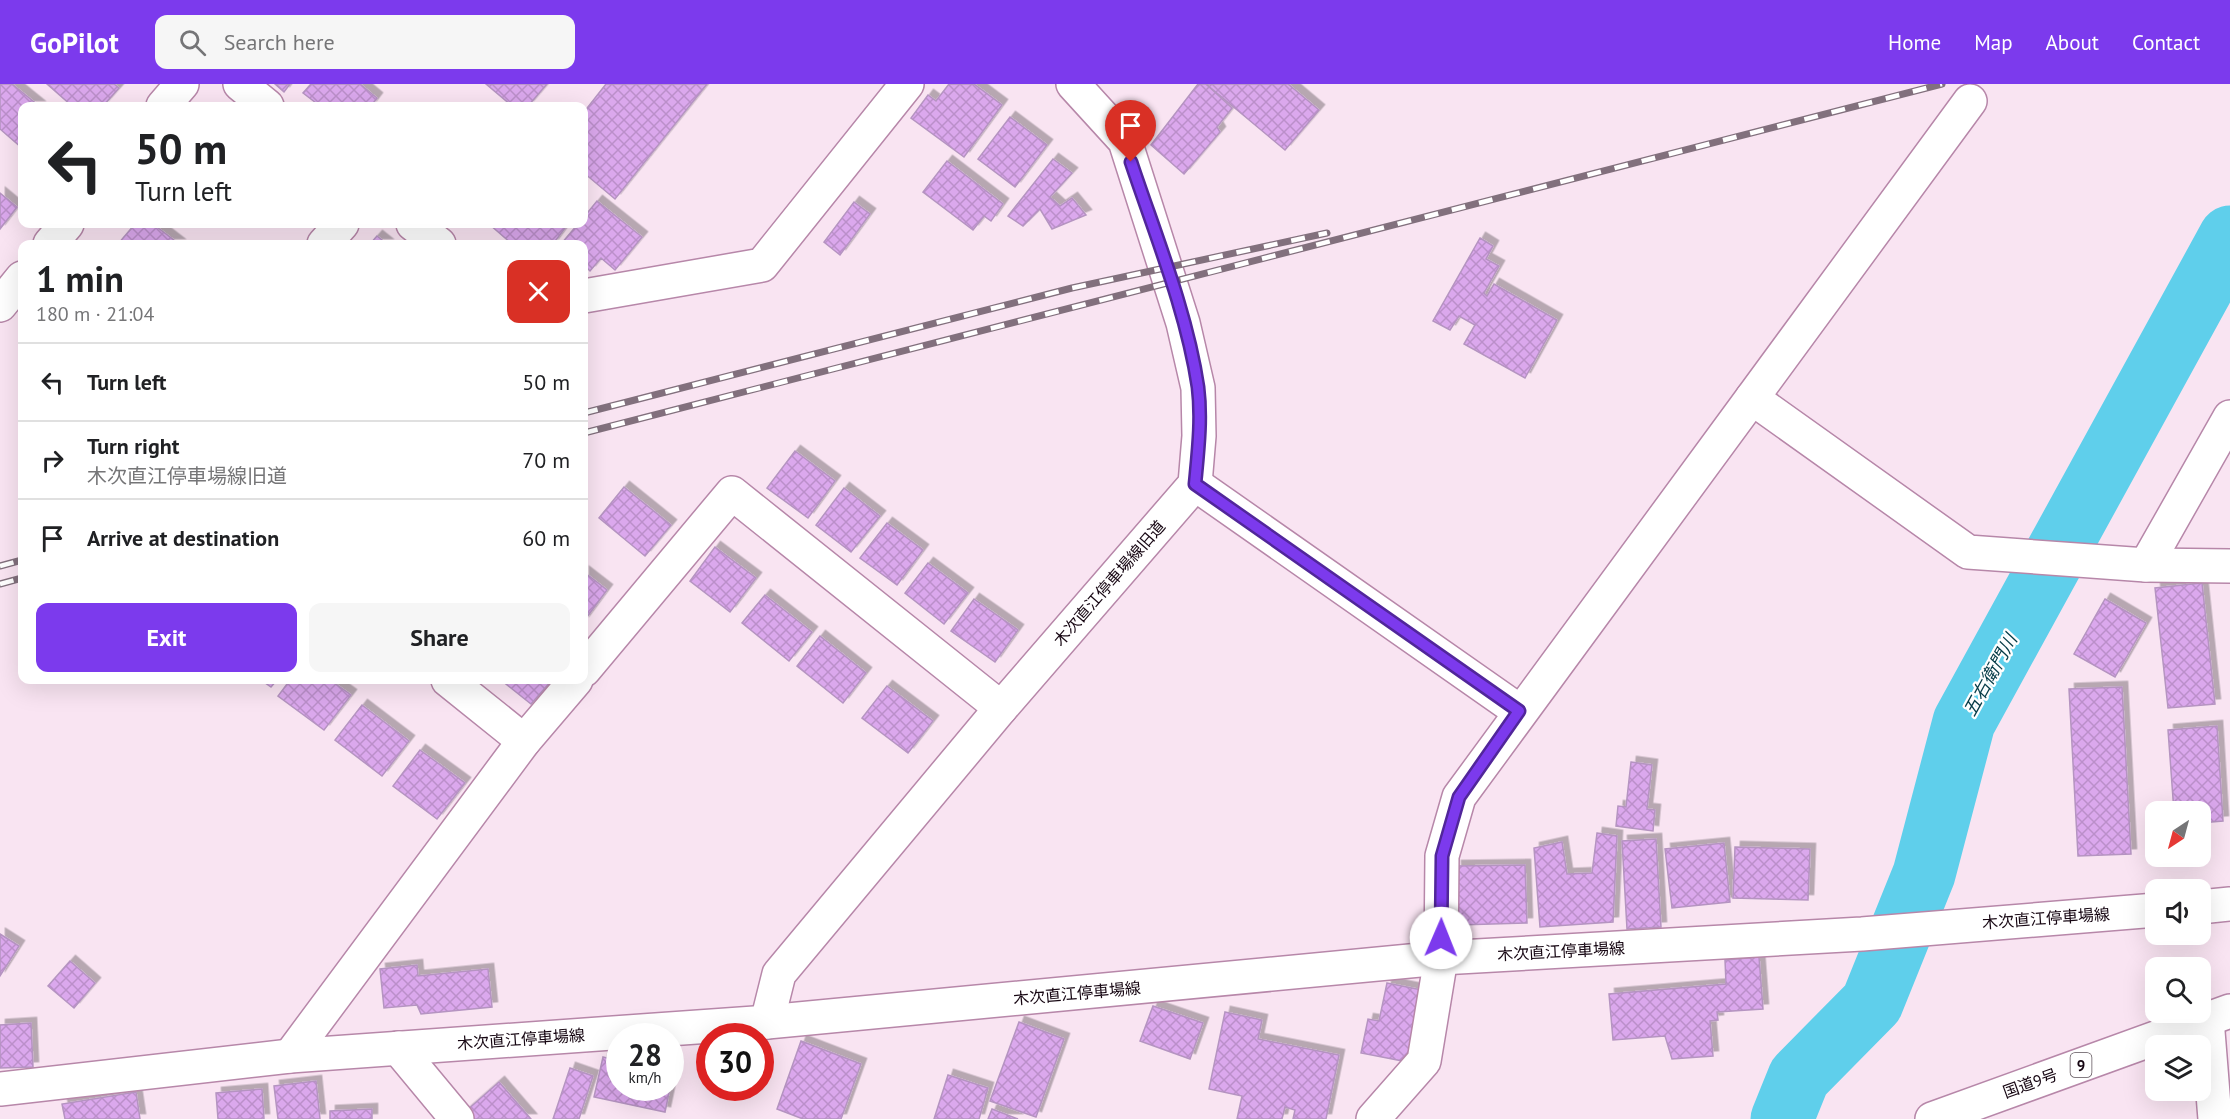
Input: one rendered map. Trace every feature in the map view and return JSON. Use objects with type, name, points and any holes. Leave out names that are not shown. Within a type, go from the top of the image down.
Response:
[{"type":"main road","points":[[166,102],[182,84]]},
{"type":"main road","points":[[240,84],[262,102]]},
{"type":"main road","points":[[588,295],[762,266],[908,84]]},
{"type":"main road","points":[[1073,84],[1125,141],[1183,323],[1198,388],[1199,436],[1195,484],[1519,711]]},
{"type":"main road","points":[[1372,1119],[1424,1061],[1441,958],[1442,856],[1459,797],[1519,711],[1970,101]]},
{"type":"main road","points":[[328,240],[338,228]]},
{"type":"main road","points":[[418,228],[434,240]]},
{"type":"main road","points":[[0,305],[18,283]]},
{"type":"main road","points":[[1752,398],[1968,552],[2146,565],[2230,566]]},
{"type":"main road","points":[[2146,565],[2230,417]]},
{"type":"main road","name":"木次直江停車場線旧道","points":[[767,1022],[779,974],[1001,708],[1195,484]]},
{"type":"main road","points":[[589,653],[732,493],[1001,708]]},
{"type":"main road","points":[[453,684],[524,741]]},
{"type":"main road","points":[[290,1056],[524,741],[573,684]]},
{"type":"main road","points":[[2211,906],[2230,904]]},
{"type":"main road","name":"木次直江停車場線","points":[[0,1089],[290,1056],[767,1022],[1441,958],[1862,934],[2145,911]]},
{"type":"main road","points":[[2215,1119],[2219,1015]]},
{"type":"main road","name":"国道9号","points":[[1932,1119],[2219,1015]]},
{"type":"main road","points":[[398,1048],[457,1119]]},
{"type":"building","points":[[0,84],[12,84],[34,102],[18,102],[18,145],[0,129]]},
{"type":"building","points":[[47,84],[114,84],[119,88],[107,102],[67,102]]},
{"type":"building","points":[[275,84],[290,84],[284,92]]},
{"type":"building","points":[[311,84],[360,84],[377,98],[374,102],[315,102],[303,93]]},
{"type":"building","points":[[486,84],[547,84],[531,102],[507,102]]},
{"type":"building","points":[[606,84],[707,84],[615,199],[588,176],[588,107]]},
{"type":"building","points":[[949,84],[974,84],[1002,105],[964,157],[911,118],[928,95],[936,101]]},
{"type":"building","points":[[1198,84],[1206,84],[1232,108],[1217,127],[1220,132],[1184,174],[1151,145]]},
{"type":"building","points":[[1206,84],[1288,84],[1319,110],[1285,150]]},
{"type":"building","points":[[1010,117],[1047,145],[1015,187],[978,159]]},
{"type":"building","points":[[1053,159],[1072,173],[1050,197],[1060,206],[1072,198],[1086,215],[1052,229],[1040,209],[1023,226],[1008,216]]},
{"type":"building","points":[[947,161],[1003,204],[991,221],[984,216],[973,230],[923,192]]},
{"type":"building","points":[[0,193],[17,207],[0,229]]},
{"type":"building","points":[[597,201],[642,237],[615,270],[601,258],[590,271],[588,269],[588,240],[564,240],[575,228],[588,228],[588,212]]},
{"type":"building","points":[[854,202],[870,214],[840,255],[824,242]]},
{"type":"building","points":[[132,228],[158,228],[174,240],[121,240]]},
{"type":"building","points":[[494,228],[565,228],[556,240],[507,240]]},
{"type":"building","points":[[1480,238],[1493,246],[1486,259],[1499,266],[1484,293],[1487,296],[1494,284],[1557,320],[1525,378],[1464,344],[1475,325],[1459,316],[1450,330],[1433,321]]},
{"type":"building","points":[[795,451],[835,481],[808,518],[767,488]]},
{"type":"building","points":[[624,487],[671,525],[645,556],[599,518]]},
{"type":"building","points":[[844,488],[880,516],[851,552],[816,525]]},
{"type":"building","points":[[887,523],[923,550],[897,585],[860,558]]},
{"type":"building","points":[[715,547],[756,578],[730,612],[690,581]]},
{"type":"building","points":[[928,563],[968,593],[944,624],[905,593]]},
{"type":"building","points":[[588,575],[607,590],[588,616]]},
{"type":"building","points":[[2202,583],[2215,704],[2168,708],[2155,588]]},
{"type":"building","points":[[765,595],[812,632],[789,661],[742,623]]},
{"type":"building","points":[[974,599],[1018,630],[995,662],[951,631]]},
{"type":"building","points":[[2105,599],[2146,623],[2115,677],[2074,654]]},
{"type":"building","points":[[820,636],[866,673],[843,703],[797,666]]},
{"type":"building","points":[[287,684],[336,684],[351,695],[324,730],[278,696]]},
{"type":"building","points":[[506,684],[548,684],[531,704]]},
{"type":"building","points":[[887,686],[933,721],[908,753],[862,718]]},
{"type":"building","points":[[2122,687],[2131,854],[2078,856],[2069,689]]},
{"type":"building","points":[[362,705],[409,741],[382,776],[335,740]]},
{"type":"building","points":[[2217,726],[2223,821],[2211,822],[2211,801],[2173,801],[2168,730]]},
{"type":"building","points":[[420,750],[465,783],[437,819],[393,786]]},
{"type":"building","points":[[1631,762],[1652,765],[1647,809],[1655,810],[1653,831],[1616,826],[1618,806],[1626,807]]},
{"type":"building","points":[[1597,833],[1617,836],[1613,922],[1540,927],[1534,848],[1562,842],[1567,874],[1592,873]]},
{"type":"building","points":[[1656,839],[1661,927],[1627,929],[1622,841]]},
{"type":"building","points":[[1724,843],[1730,902],[1672,908],[1665,849]]},
{"type":"building","points":[[1735,847],[1810,849],[1808,900],[1733,898]]},
{"type":"building","points":[[1525,865],[1527,923],[1459,925],[1456,866]]},
{"type":"building","points":[[0,934],[19,946],[0,976]]},
{"type":"building","points":[[1759,957],[1763,1009],[1717,1012],[1718,1020],[1710,1021],[1713,1056],[1672,1059],[1665,1036],[1613,1040],[1609,994],[1726,984],[1725,960]]},
{"type":"building","points":[[70,961],[95,983],[74,1008],[48,986]]},
{"type":"building","points":[[417,965],[418,976],[488,969],[492,1007],[421,1014],[417,1005],[384,1008],[380,969]]},
{"type":"building","points":[[1387,983],[1422,990],[1408,1062],[1361,1053],[1368,1019],[1379,1021]]},
{"type":"building","points":[[1153,1006],[1203,1023],[1190,1059],[1140,1041]]},
{"type":"building","points":[[1225,1012],[1262,1020],[1258,1039],[1339,1055],[1326,1119],[1293,1119],[1295,1110],[1285,1107],[1282,1119],[1237,1119],[1242,1096],[1209,1089]]},
{"type":"building","points":[[1019,1022],[1064,1039],[1036,1117],[990,1101]]},
{"type":"building","points":[[31,1023],[33,1067],[0,1068],[0,1025]]},
{"type":"building","points":[[801,1041],[861,1064],[841,1119],[803,1119],[777,1109]]},
{"type":"building","points":[[603,1057],[606,1058],[606,1100],[594,1097]]},
{"type":"building","points":[[570,1068],[593,1076],[579,1119],[553,1119]]},
{"type":"building","points":[[948,1075],[988,1088],[979,1119],[934,1119]]},
{"type":"building","points":[[316,1081],[320,1119],[278,1119],[274,1086]]},
{"type":"building","points":[[499,1082],[531,1119],[472,1119],[465,1112]]},
{"type":"building","points":[[262,1089],[264,1119],[218,1119],[216,1093]]},
{"type":"building","points":[[136,1092],[140,1119],[65,1119],[62,1104]]},
{"type":"building","points":[[613,1101],[667,1101],[665,1112]]},
{"type":"building","points":[[372,1109],[372,1119],[330,1119],[330,1111]]},
{"type":"building","points":[[992,1109],[1018,1119],[988,1119]]},
{"type":"waterway","name":"五右衛門川","points":[[1782,1119],[1799,1077],[1872,1003],[1924,874],[1964,722],[2230,237]]},
{"type":"railway","points":[[588,432],[1942,84]]},
{"type":"railway","points":[[588,412],[1072,288],[1327,233]]},
{"type":"railway","points":[[0,566],[18,561]]},
{"type":"railway","points":[[0,584],[18,579]]},
{"type":"route","points":[[1131,162],[1183,323],[1198,388],[1199,436],[1195,484],[1519,711],[1459,797],[1442,856],[1441,938]]}]
